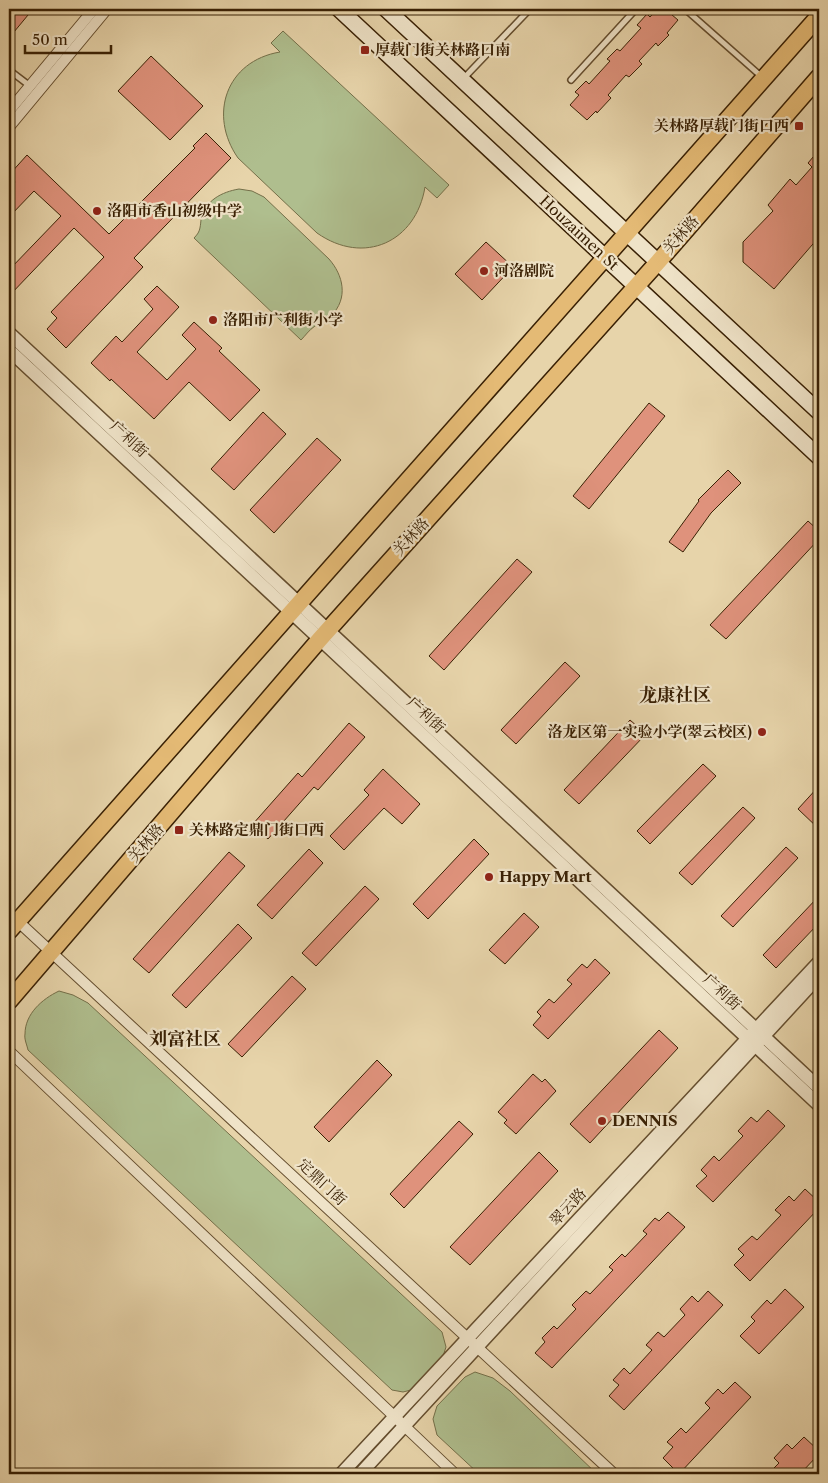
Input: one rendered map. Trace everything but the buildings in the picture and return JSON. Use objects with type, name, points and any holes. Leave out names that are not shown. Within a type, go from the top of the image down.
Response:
[{"type":"main road","name":"Houzaimen St","points":[[339,9],[819,457]]},
{"type":"main road","points":[[386,9],[819,412]]},
{"type":"main road","points":[[12,921],[296,608],[819,16]]},
{"type":"main road","name":"关林路","points":[[9,1001],[324,634],[658,262],[819,77]]},
{"type":"street","points":[[9,111],[94,9]]},
{"type":"street","points":[[9,127],[107,9]]},
{"type":"street","name":"广利街","points":[[9,333],[296,608],[756,1037],[819,1088]]},
{"type":"street","name":"广利街","points":[[9,350],[296,608]]},
{"type":"street","name":"定鼎门街","points":[[12,921],[52,953],[614,1474]]},
{"type":"street","name":"翠云路","points":[[341,1474],[394,1417],[473,1342],[756,1037],[819,962]]},
{"type":"street","name":"翠云路","points":[[756,1037],[819,976]]},
{"type":"street","name":"广利街","points":[[756,1037],[819,1105]]},
{"type":"street","points":[[9,1051],[404,1427],[456,1474]]},
{"type":"street","name":"翠云路","points":[[360,1474],[404,1427],[473,1342]]},
{"type":"lane","points":[[463,80],[530,9]]},
{"type":"lane","points":[[571,80],[636,9]]},
{"type":"lane","points":[[685,9],[764,79]]},
{"type":"lane","points":[[9,70],[30,86]]},
{"type":"green space","points":[[283,31],[449,185],[437,198],[425,187],[420,206],[411,222],[399,234],[385,243],[369,247],[352,247],[335,243],[317,233],[238,158],[229,141],[224,125],[224,108],[228,92],[235,78],[246,66],[261,57],[280,52],[271,43]]},
{"type":"green space","points":[[239,189],[252,191],[264,197],[329,259],[341,279],[342,294],[337,309],[329,318],[311,329],[301,340],[194,238],[199,230],[203,213],[210,202],[226,192]]},
{"type":"green space","points":[[59,991],[73,995],[88,1003],[442,1332],[446,1347],[442,1359],[415,1389],[403,1392],[392,1390],[28,1050],[25,1036],[31,1014],[47,998]]},
{"type":"green space","points":[[475,1372],[493,1378],[510,1391],[597,1474],[479,1474],[437,1435],[433,1419],[437,1406],[465,1377]]},
{"type":"place","name":"厚载门街关林路口南","points":[[365,50]]},
{"type":"place","name":"关林路厚载门街口西","points":[[799,126]]},
{"type":"place","name":"洛阳市香山初级中学","points":[[97,211]]},
{"type":"place","name":"河洛剧院","points":[[484,271]]},
{"type":"place","name":"洛阳市广利街小学","points":[[213,320]]},
{"type":"place","name":"洛龙区第一实验小学(翠云校区)","points":[[762,732]]},
{"type":"place","name":"关林路定鼎门街口西","points":[[179,830]]},
{"type":"place","name":"Happy Mart","points":[[489,877]]},
{"type":"place","name":"DENNIS","points":[[602,1121]]},
{"type":"district","name":"龙康社区","points":[[675,695]]},
{"type":"district","name":"刘富社区","points":[[185,1039]]}]
